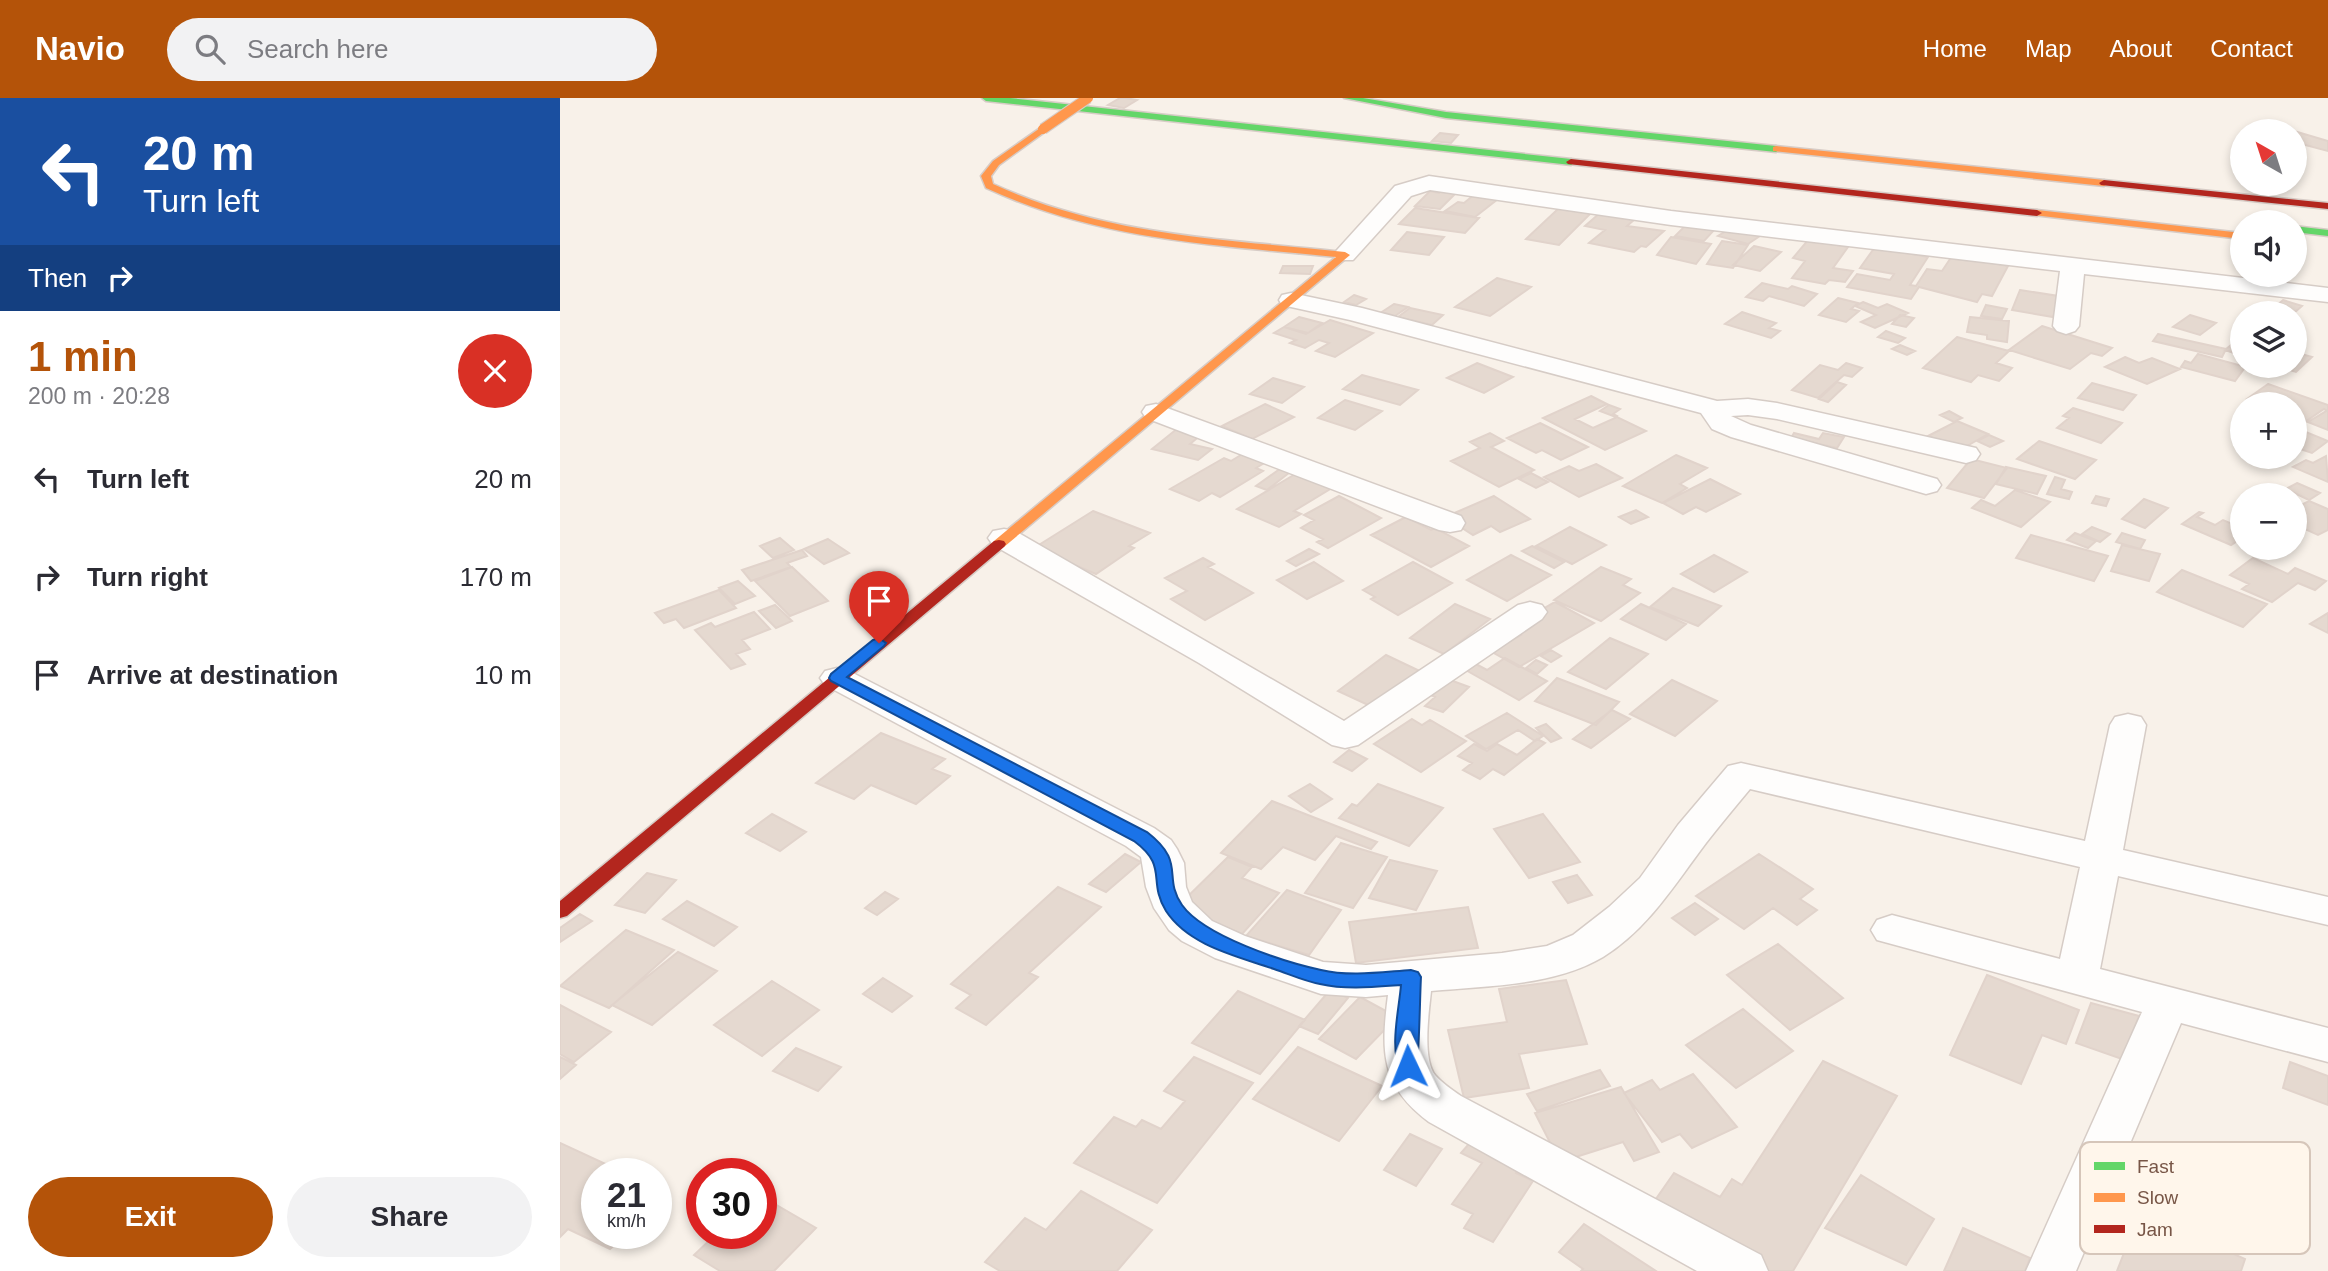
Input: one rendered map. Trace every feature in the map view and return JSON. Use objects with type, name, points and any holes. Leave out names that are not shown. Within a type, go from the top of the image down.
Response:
[{"type":"main road","points":[[986,98],[2230,235]]},
{"type":"main road","points":[[1075,98],[2230,223]]},
{"type":"main road","points":[[1088,98],[996,163],[986,176],[989,186],[1039,210],[1073,218],[1146,232],[1345,255]]},
{"type":"main road","points":[[1348,98],[1446,115],[2328,206]]},
{"type":"main road","points":[[2307,231],[2328,233]]},
{"type":"main road","points":[[2307,244],[2328,246]]},
{"type":"main road","points":[[560,911],[1345,255]]},
{"type":"street","points":[[1345,255],[1403,191],[1429,183],[1671,218],[2328,295]]},
{"type":"street","points":[[2066,326],[2073,265]]},
{"type":"street","points":[[1291,300],[1353,313],[1717,409],[1748,407],[1777,411],[1966,454]]},
{"type":"street","points":[[1717,409],[1714,415],[1722,423],[1741,431],[1926,485]]},
{"type":"street","points":[[1156,412],[1450,523]]},
{"type":"street","points":[[1004,538],[1211,656],[1345,737],[1530,611]]},
{"type":"street","points":[[837,678],[1140,836],[1157,849],[1164,863],[1166,887],[1174,908],[1197,931],[1230,947],[1321,978],[1366,981],[1502,970],[1554,960],[1588,946],[1654,888],[1692,834],[1741,775],[2328,911]]},
{"type":"street","points":[[2077,979],[2128,725]]},
{"type":"street","points":[[1892,930],[2328,1045]]},
{"type":"street","points":[[1411,977],[1406,1047],[1408,1066],[1414,1082],[1428,1097],[1445,1109],[1743,1271]]},
{"type":"street","points":[[2107,1142],[2168,1003]]},
{"type":"street","points":[[2051,1271],[2080,1205]]},
{"type":"building","points":[[1120,98],[1137,100],[1124,108],[1108,105]]},
{"type":"building","points":[[1440,133],[1458,135],[1451,143],[1432,141]]},
{"type":"building","points":[[2307,135],[2328,141],[2328,151],[2307,145]]},
{"type":"building","points":[[1442,190],[1457,192],[1440,209],[1415,206],[1430,191],[1439,193]]},
{"type":"building","points":[[1475,194],[1498,199],[1475,217],[1445,211],[1458,202],[1464,203]]},
{"type":"building","points":[[1415,208],[1479,218],[1465,233],[1399,224]]},
{"type":"building","points":[[1559,208],[1591,213],[1559,245],[1526,239]]},
{"type":"building","points":[[1601,212],[1635,219],[1627,226],[1664,231],[1646,247],[1641,246],[1634,252],[1589,243],[1605,230],[1585,226]]},
{"type":"building","points":[[1688,223],[1716,228],[1704,241],[1675,236]]},
{"type":"building","points":[[1731,228],[1760,236],[1748,244],[1718,236]]},
{"type":"building","points":[[1407,232],[1444,237],[1429,255],[1391,250]]},
{"type":"building","points":[[1671,237],[1711,244],[1696,264],[1657,255]]},
{"type":"building","points":[[1808,240],[1848,247],[1833,268],[1853,271],[1845,282],[1829,280],[1825,284],[1792,278],[1805,261],[1793,258]]},
{"type":"building","points":[[1722,241],[1748,245],[1733,268],[1707,264]]},
{"type":"building","points":[[1754,246],[1781,252],[1760,271],[1733,265]]},
{"type":"building","points":[[1875,247],[1928,257],[1910,285],[1916,286],[1927,269],[1942,271],[1952,256],[2008,266],[1992,296],[1982,294],[1977,302],[1919,287],[1911,299],[1847,287],[1857,274],[1890,280],[1894,274],[1860,268]]},
{"type":"building","points":[[1283,266],[1313,266],[1310,274],[1280,273]]},
{"type":"building","points":[[1497,278],[1531,287],[1490,316],[1455,307]]},
{"type":"building","points":[[1762,283],[1788,289],[1792,286],[1817,294],[1804,306],[1769,296],[1763,301],[1746,297]]},
{"type":"building","points":[[2020,290],[2065,297],[2057,305],[2053,317],[2012,310]]},
{"type":"building","points":[[1354,295],[1366,299],[1356,305],[1344,302]]},
{"type":"building","points":[[1838,298],[1858,303],[1851,309],[1859,311],[1846,322],[1819,315]]},
{"type":"building","points":[[1863,302],[1878,308],[1887,304],[1908,313],[1875,328],[1861,322],[1876,315],[1855,306]]},
{"type":"building","points":[[1394,304],[1408,307],[1395,316],[1382,312]]},
{"type":"building","points":[[1986,305],[2007,309],[2002,319],[1981,316]]},
{"type":"building","points":[[1410,308],[1443,315],[1432,325],[1398,317]]},
{"type":"building","points":[[1742,312],[1776,323],[1769,328],[1780,331],[1771,338],[1725,324]]},
{"type":"building","points":[[1900,315],[1914,318],[1906,327],[1892,324]]},
{"type":"building","points":[[2190,315],[2216,323],[2200,335],[2173,327]]},
{"type":"building","points":[[1299,317],[1322,323],[1308,333],[1284,327]]},
{"type":"building","points":[[1970,317],[2009,321],[2007,342],[1967,332]]},
{"type":"building","points":[[1330,320],[1373,333],[1335,357],[1316,351],[1329,343],[1319,340],[1305,348],[1290,343],[1296,340],[1274,333],[1284,327],[1306,334]]},
{"type":"building","points":[[2042,326],[2112,348],[2102,356],[2091,353],[2070,369],[2009,350]]},
{"type":"building","points":[[1886,331],[1905,338],[1898,343],[1878,337]]},
{"type":"building","points":[[2158,334],[2226,349],[2222,357],[2153,341]]},
{"type":"building","points":[[1957,337],[2009,351],[1996,363],[2012,368],[1999,381],[1978,375],[1971,382],[1923,368]]},
{"type":"building","points":[[1900,345],[1915,351],[1907,355],[1892,349]]},
{"type":"building","points":[[2198,354],[2230,363],[2230,378],[2237,378],[2235,381],[2181,367],[2185,361],[2191,363]]},
{"type":"building","points":[[2125,357],[2139,363],[2152,358],[2180,369],[2147,384],[2105,367]]},
{"type":"building","points":[[1477,363],[1513,377],[1484,393],[1447,378]]},
{"type":"building","points":[[1846,363],[1862,368],[1852,377],[1844,375],[1818,398],[1792,390],[1820,365],[1838,370]]},
{"type":"building","points":[[1362,375],[1418,390],[1400,405],[1343,389]]},
{"type":"building","points":[[1273,378],[1304,387],[1282,403],[1250,394]]},
{"type":"building","points":[[1837,382],[1846,385],[1828,402],[1819,399]]},
{"type":"building","points":[[2092,383],[2136,395],[2123,410],[2078,398]]},
{"type":"building","points":[[2268,384],[2291,392],[2257,392]]},
{"type":"building","points":[[1591,396],[1607,404],[1575,419],[1593,428],[1617,417],[1646,431],[1605,450],[1543,418]]},
{"type":"building","points":[[2307,398],[2328,405],[2328,411],[2324,409],[2307,421]]},
{"type":"building","points":[[1345,400],[1382,411],[1355,430],[1318,418]]},
{"type":"building","points":[[1265,404],[1294,417],[1252,439],[1222,426]]},
{"type":"building","points":[[1609,405],[1620,409],[1613,414],[1616,417],[1600,411]]},
{"type":"building","points":[[2073,408],[2122,423],[2101,443],[2057,428],[2069,418],[2063,416]]},
{"type":"building","points":[[2328,410],[2328,430],[2308,422]]},
{"type":"building","points":[[1949,411],[1962,418],[1954,422],[1940,415]]},
{"type":"building","points":[[1957,421],[1988,434],[1960,450],[1928,436]]},
{"type":"building","points":[[1540,423],[1588,447],[1561,460],[1542,450],[1536,453],[1507,438]]},
{"type":"building","points":[[1178,428],[1202,434],[1190,444],[1212,449],[1198,460],[1152,449]]},
{"type":"building","points":[[2307,432],[2328,441],[2312,453],[2307,451]]},
{"type":"building","points":[[1490,433],[1504,441],[1491,447],[1534,470],[1499,487],[1451,461],[1480,448],[1470,442]]},
{"type":"building","points":[[1794,433],[1819,439],[1823,433],[1844,437],[1837,448],[1791,438]]},
{"type":"building","points":[[1989,435],[2003,441],[1990,447],[1977,441]]},
{"type":"building","points":[[2039,441],[2096,460],[2075,479],[2017,459]]},
{"type":"building","points":[[1249,450],[1271,459],[1256,468],[1263,471],[1220,497],[1212,493],[1199,501],[1170,489],[1224,458],[1231,461]]},
{"type":"building","points":[[1676,455],[1707,468],[1680,484],[1687,488],[1662,503],[1623,486]]},
{"type":"building","points":[[2326,456],[2328,482],[2298,469],[2307,469],[2307,460],[2313,463]]},
{"type":"building","points":[[1971,459],[2007,468],[1984,498],[1947,488]]},
{"type":"building","points":[[1596,464],[1622,478],[1579,497],[1544,477],[1569,466],[1579,471]]},
{"type":"building","points":[[1284,466],[1294,469],[1267,490],[1256,486]]},
{"type":"building","points":[[2006,467],[2046,476],[2037,494],[1996,484]]},
{"type":"building","points":[[1302,470],[1337,485],[1294,511],[1301,514],[1279,527],[1237,509]]},
{"type":"building","points":[[1531,473],[1548,482],[1536,488],[1519,479]]},
{"type":"building","points":[[2055,477],[2065,480],[2061,489],[2072,492],[2069,499],[2047,494]]},
{"type":"building","points":[[1710,479],[1740,494],[1706,512],[1696,507],[1683,514],[1663,503]]},
{"type":"building","points":[[2307,487],[2320,493],[2309,500]]},
{"type":"building","points":[[2015,490],[2050,502],[2021,527],[1972,508],[1981,500],[1995,506]]},
{"type":"building","points":[[1339,496],[1381,518],[1328,548],[1317,542],[1323,539],[1301,528],[1314,520],[1304,515]]},
{"type":"building","points":[[1494,496],[1530,519],[1500,532],[1491,526],[1473,535],[1445,517]]},
{"type":"building","points":[[2096,496],[2109,499],[2106,506],[2092,503]]},
{"type":"building","points":[[2144,499],[2168,508],[2145,528],[2122,519]]},
{"type":"building","points":[[2307,502],[2328,509],[2328,530],[2318,535],[2307,530]]},
{"type":"building","points":[[1636,510],[1648,517],[1631,524],[1619,517]]},
{"type":"building","points":[[1093,511],[1150,533],[1129,546],[1134,548],[1096,574],[1034,548]]},
{"type":"building","points":[[2199,512],[2203,513],[2197,517],[2215,525],[2223,520],[2230,523],[2230,545],[2182,524]]},
{"type":"building","points":[[1406,517],[1431,530],[1435,528],[1469,546],[1431,567],[1371,535]]},
{"type":"building","points":[[1570,527],[1606,545],[1572,564],[1536,546]]},
{"type":"building","points":[[2092,527],[2110,534],[2100,542],[2082,534]]},
{"type":"building","points":[[2075,533],[2096,541],[2088,548],[2067,540]]},
{"type":"building","points":[[2122,533],[2145,540],[2140,549],[2116,542]]},
{"type":"building","points":[[2031,535],[2108,556],[2094,581],[2016,558]]},
{"type":"building","points":[[780,538],[794,550],[773,558],[760,546]]},
{"type":"building","points":[[828,539],[849,553],[824,564],[804,549]]},
{"type":"building","points":[[2122,545],[2160,554],[2149,581],[2111,571]]},
{"type":"building","points":[[1532,546],[1564,562],[1554,568],[1522,551]]},
{"type":"building","points":[[1309,549],[1319,554],[1296,566],[1287,561]]},
{"type":"building","points":[[802,550],[807,556],[787,563],[791,567],[751,581],[742,570]]},
{"type":"building","points":[[1511,555],[1551,575],[1507,601],[1467,580]]},
{"type":"building","points":[[1714,555],[1747,572],[1714,592],[1681,574]]},
{"type":"building","points":[[1203,558],[1214,564],[1208,567],[1253,593],[1205,620],[1171,599],[1187,591],[1165,578]]},
{"type":"building","points":[[2250,560],[2257,560],[2288,574],[2295,568],[2326,581],[2315,590],[2298,583],[2272,602],[2242,589],[2249,584],[2230,575]]},
{"type":"building","points":[[1314,562],[1343,581],[1307,599],[1277,580]]},
{"type":"building","points":[[1413,562],[1452,583],[1398,615],[1371,599],[1375,597],[1363,590]]},
{"type":"building","points":[[792,567],[828,601],[790,616],[755,581]]},
{"type":"building","points":[[1601,567],[1631,579],[1623,585],[1640,593],[1601,621],[1554,600]]},
{"type":"building","points":[[2182,570],[2267,604],[2243,627],[2157,592]]},
{"type":"building","points":[[738,581],[755,596],[735,604],[719,588]]},
{"type":"building","points":[[1673,588],[1721,606],[1698,626],[1650,607]]},
{"type":"building","points":[[719,590],[736,608],[684,628],[676,619],[664,623],[655,613]]},
{"type":"building","points":[[1555,602],[1594,623],[1519,667],[1492,652],[1521,635],[1510,628]]},
{"type":"building","points":[[1455,604],[1490,619],[1444,654],[1410,638]]},
{"type":"building","points":[[1641,604],[1686,624],[1666,640],[1621,619]]},
{"type":"building","points":[[775,605],[792,621],[776,628],[759,611]]},
{"type":"building","points":[[754,612],[770,629],[742,640],[750,649],[736,654],[745,664],[731,669],[695,630],[711,623],[715,627]]},
{"type":"building","points":[[2328,613],[2328,633],[2310,624]]},
{"type":"building","points":[[1610,638],[1648,654],[1606,689],[1568,672]]},
{"type":"building","points":[[1551,650],[1561,656],[1551,662],[1541,656]]},
{"type":"building","points":[[1386,655],[1426,674],[1379,710],[1338,691]]},
{"type":"building","points":[[1505,658],[1547,681],[1519,700],[1464,669],[1474,663],[1487,670]]},
{"type":"building","points":[[1536,660],[1547,665],[1537,674],[1526,668]]},
{"type":"building","points":[[1442,677],[1469,687],[1443,712],[1425,706],[1435,697],[1425,692]]},
{"type":"building","points":[[1557,678],[1619,702],[1596,725],[1535,701]]},
{"type":"building","points":[[1672,680],[1717,701],[1675,736],[1630,714]]},
{"type":"building","points":[[1612,710],[1630,719],[1591,748],[1573,739]]},
{"type":"building","points":[[1507,713],[1543,736],[1535,741],[1518,730],[1486,749],[1466,736]]},
{"type":"building","points":[[1412,719],[1422,725],[1430,720],[1466,741],[1421,772],[1374,744]]},
{"type":"building","points":[[1546,724],[1561,738],[1551,742],[1536,728]]},
{"type":"building","points":[[881,733],[945,759],[932,769],[950,776],[916,804],[871,785],[854,799],[816,783]]},
{"type":"building","points":[[1537,739],[1545,743],[1504,775],[1493,769],[1480,779],[1463,770],[1472,763],[1458,756],[1474,744],[1487,751],[1497,744],[1517,755]]},
{"type":"building","points":[[1349,750],[1367,759],[1352,771],[1334,762]]},
{"type":"building","points":[[1310,784],[1332,799],[1311,812],[1289,796]]},
{"type":"building","points":[[1378,784],[1443,808],[1409,846],[1339,818],[1352,804],[1357,806]]},
{"type":"building","points":[[1272,801],[1377,842],[1371,849],[1336,836],[1315,860],[1283,847],[1261,869],[1221,853]]},
{"type":"building","points":[[772,814],[806,832],[780,851],[746,833]]},
{"type":"building","points":[[1543,814],[1580,862],[1529,878],[1494,829]]},
{"type":"building","points":[[1341,843],[1387,857],[1353,908],[1305,893]]},
{"type":"building","points":[[1125,854],[1141,862],[1106,892],[1089,884]]},
{"type":"building","points":[[1759,854],[1813,889],[1800,899],[1817,910],[1797,925],[1773,908],[1744,929],[1696,896]]},
{"type":"building","points":[[1228,857],[1252,867],[1242,878],[1279,893],[1242,934],[1178,906]]},
{"type":"building","points":[[1390,860],[1437,871],[1416,910],[1369,898]]},
{"type":"building","points":[[647,873],[676,880],[645,913],[615,905]]},
{"type":"building","points":[[1577,875],[1592,895],[1568,903],[1553,882]]},
{"type":"building","points":[[1058,887],[1101,907],[1029,973],[1038,977],[986,1025],[956,1008],[971,995],[951,984]]},
{"type":"building","points":[[1287,890],[1341,910],[1309,955],[1246,936]]},
{"type":"building","points":[[885,892],[898,899],[877,915],[865,908]]},
{"type":"building","points":[[687,901],[737,927],[714,946],[663,919]]},
{"type":"building","points":[[1695,903],[1718,919],[1695,935],[1672,918]]},
{"type":"building","points":[[1468,907],[1478,948],[1356,963],[1349,922]]},
{"type":"building","points":[[580,914],[592,921],[560,942],[560,928]]},
{"type":"building","points":[[626,930],[674,950],[609,1008],[560,986]]},
{"type":"building","points":[[1778,944],[1843,998],[1790,1030],[1727,975]]},
{"type":"building","points":[[678,952],[717,971],[652,1025],[612,1005]]},
{"type":"building","points":[[1987,975],[2079,1010],[2066,1044],[2042,1035],[2021,1084],[1950,1055]]},
{"type":"building","points":[[883,978],[912,996],[892,1012],[863,994]]},
{"type":"building","points":[[1566,980],[1587,1044],[1519,1054],[1529,1088],[1464,1098],[1448,1030],[1507,1022],[1499,989]]},
{"type":"building","points":[[772,981],[819,1010],[762,1056],[714,1025]]},
{"type":"building","points":[[1330,990],[1348,998],[1318,1034],[1299,1026]]},
{"type":"building","points":[[1238,991],[1305,1020],[1260,1074],[1192,1043]]},
{"type":"building","points":[[1360,997],[1397,1017],[1356,1059],[1319,1039]]},
{"type":"building","points":[[2091,1003],[2139,1016],[2122,1059],[2076,1043]]},
{"type":"building","points":[[560,1005],[611,1032],[574,1062],[560,1054]]},
{"type":"building","points":[[1743,1009],[1793,1051],[1736,1088],[1686,1045]]},
{"type":"building","points":[[1298,1047],[1382,1086],[1339,1141],[1253,1099]]},
{"type":"building","points":[[796,1048],[841,1067],[818,1091],[773,1071]]},
{"type":"building","points":[[560,1057],[576,1065],[560,1079]]},
{"type":"building","points":[[1194,1057],[1253,1083],[1157,1203],[1074,1163],[1114,1117],[1136,1127],[1142,1120],[1161,1129],[1185,1101],[1164,1091]]},
{"type":"building","points":[[1823,1061],[1897,1096],[1793,1271],[1756,1271],[1698,1240],[1707,1226],[1656,1199],[1674,1173],[1720,1197],[1732,1179],[1742,1185]]},
{"type":"building","points":[[2290,1062],[2328,1076],[2328,1105],[2283,1088]]},
{"type":"building","points":[[1600,1070],[1610,1086],[1537,1111],[1527,1094]]},
{"type":"building","points":[[1693,1074],[1737,1127],[1692,1148],[1680,1134],[1662,1142],[1624,1093],[1652,1080],[1660,1090]]},
{"type":"building","points":[[1621,1087],[1659,1152],[1634,1161],[1623,1142],[1560,1162],[1535,1113]]},
{"type":"building","points":[[1410,1134],[1442,1149],[1416,1186],[1384,1170]]},
{"type":"building","points":[[1475,1137],[1521,1163],[1516,1173],[1533,1181],[1493,1242],[1464,1228],[1473,1214],[1452,1204],[1482,1163],[1461,1153]]},
{"type":"building","points":[[560,1143],[592,1158],[581,1158],[581,1235],[568,1229],[560,1237]]},
{"type":"building","points":[[1861,1175],[1934,1219],[1906,1265],[1825,1228]]},
{"type":"building","points":[[1081,1191],[1152,1230],[1117,1271],[1000,1271],[985,1262],[1025,1218],[1046,1230]]},
{"type":"building","points":[[777,1205],[816,1228],[774,1271],[720,1271],[694,1255],[700,1249],[777,1249]]},
{"type":"building","points":[[1584,1224],[1656,1271],[1581,1271],[1583,1269],[1559,1252]]},
{"type":"building","points":[[1963,1228],[2030,1258],[2025,1271],[1944,1271]]},
{"type":"building","points":[[2124,1254],[2234,1254],[2245,1259],[2241,1271],[2117,1271]]},
{"type":"traffic: fast","points":[[986,98],[1571,162]]},
{"type":"traffic: fast","points":[[1348,98],[1446,115],[1776,149]]},
{"type":"traffic: fast","points":[[2307,231],[2328,233]]},
{"type":"traffic: slow","points":[[1043,129],[1088,98]]},
{"type":"traffic: slow","points":[[1043,129],[996,163],[986,176],[989,186],[1028,204],[1071,218],[1116,228],[1209,242],[1345,255]]},
{"type":"traffic: slow","points":[[1776,149],[2104,183]]},
{"type":"traffic: slow","points":[[2037,213],[2230,235]]},
{"type":"traffic: slow","points":[[999,544],[1345,255]]},
{"type":"traffic: jam","points":[[1571,162],[2037,213]]},
{"type":"traffic: jam","points":[[2104,183],[2328,206]]},
{"type":"traffic: jam","points":[[560,911],[999,544]]},
{"type":"route","points":[[879,643],[837,678],[1140,836],[1157,849],[1164,863],[1166,887],[1174,908],[1197,931],[1230,947],[1321,978],[1366,981],[1411,977],[1406,1047],[1408,1066]]}]
